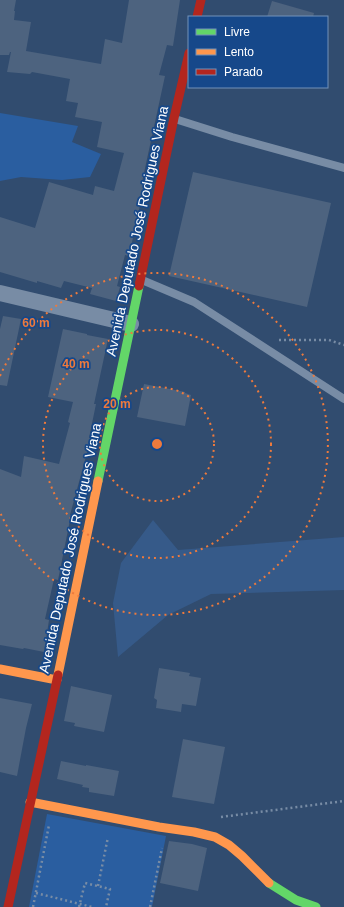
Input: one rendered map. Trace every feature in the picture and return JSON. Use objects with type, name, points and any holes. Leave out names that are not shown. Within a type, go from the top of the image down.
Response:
[{"type":"street","points":[[197,16],[201,0]]},
{"type":"street","name":"Avenida Deputado José Rodrigues Viana","points":[[8,907],[188,57]]},
{"type":"street","points":[[0,293],[131,324]]},
{"type":"street","points":[[0,669],[57,680]]},
{"type":"street","points":[[30,802],[215,837],[238,852],[268,883],[296,900],[316,907]]},
{"type":"lane","points":[[174,118],[232,137],[344,168]]},
{"type":"lane","points":[[141,279],[194,302],[344,399]]},
{"type":"path","points":[[259,344],[281,340],[329,340],[344,345]]},
{"type":"path","points":[[218,817],[344,801]]},
{"type":"path","points":[[33,907],[50,819]]},
{"type":"path","points":[[98,886],[109,836]]},
{"type":"path","points":[[150,907],[162,846]]},
{"type":"path","points":[[79,906],[85,883],[110,889],[106,907]]},
{"type":"path","points":[[36,893],[79,906],[92,907]]},
{"type":"shaded area","points":[[0,113],[78,126],[72,142],[101,154],[90,177],[62,180],[21,177],[0,181]]},
{"type":"shaded area","points":[[153,520],[178,550],[344,537],[344,590],[211,594],[168,615],[118,657],[113,603],[121,563]]},
{"type":"shaded area","points":[[47,814],[166,836],[152,907],[29,907]]},
{"type":"building","points":[[0,0],[16,0],[14,20],[31,22],[26,51],[101,64],[105,39],[122,43],[129,0],[180,0],[173,46],[167,45],[159,75],[165,76],[142,182],[145,182],[129,256],[125,255],[117,286],[120,287],[116,301],[90,294],[92,288],[64,281],[61,288],[37,281],[37,283],[0,272],[0,217],[35,228],[49,182],[93,195],[95,186],[114,191],[124,153],[97,147],[102,122],[75,117],[78,103],[66,101],[70,79],[32,72],[30,74],[7,72],[11,52],[9,55],[0,55]]},
{"type":"building","points":[[272,1],[314,13],[313,16],[267,16]]},
{"type":"building","points":[[193,172],[331,203],[307,307],[169,276]]},
{"type":"building","points":[[3,316],[21,319],[7,386],[0,385],[0,329]]},
{"type":"building","points":[[63,329],[108,339],[94,404],[96,404],[89,438],[91,438],[70,515],[58,580],[54,579],[45,619],[49,620],[44,652],[0,645],[0,469],[21,477],[24,456],[59,464],[70,423],[68,422],[73,402],[48,397]]},
{"type":"building","points":[[144,384],[185,392],[191,395],[185,426],[137,417]]},
{"type":"building","points":[[159,668],[190,673],[189,676],[201,678],[196,706],[182,704],[181,712],[156,708],[157,700],[154,698]]},
{"type":"building","points":[[71,686],[112,695],[104,732],[74,726],[75,723],[64,721]]},
{"type":"building","points":[[0,698],[32,704],[17,776],[0,772]]},
{"type":"building","points":[[183,739],[225,747],[214,804],[172,797]]},
{"type":"building","points":[[61,761],[119,771],[114,796],[89,792],[89,788],[82,787],[83,785],[57,779]]},
{"type":"building","points":[[169,841],[192,844],[207,848],[198,891],[160,883]]},
{"type":"traffic: fast","points":[[98,481],[139,286]]},
{"type":"traffic: fast","points":[[269,883],[296,900],[316,907]]},
{"type":"traffic: slow","points":[[58,675],[98,481]]},
{"type":"traffic: slow","points":[[0,669],[57,680]]},
{"type":"traffic: slow","points":[[30,802],[215,837],[229,845],[242,856],[269,883]]},
{"type":"traffic: jam","points":[[197,16],[201,0]]},
{"type":"traffic: jam","points":[[139,286],[188,57]]},
{"type":"traffic: jam","points":[[8,907],[58,675]]}]
